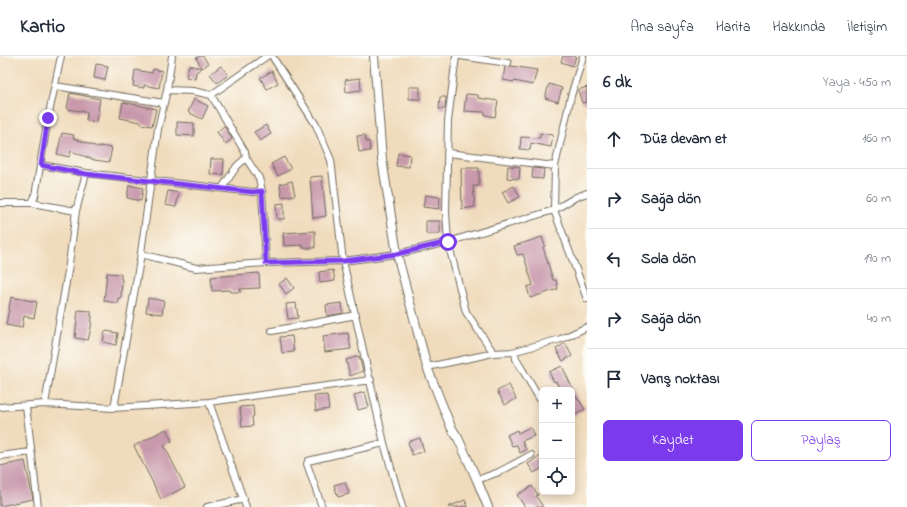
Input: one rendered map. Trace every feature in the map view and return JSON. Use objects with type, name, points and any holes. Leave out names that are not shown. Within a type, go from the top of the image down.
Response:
[{"type":"street","points":[[32,203],[35,196],[36,182],[41,165],[48,118],[61,56]]},
{"type":"street","points":[[114,408],[141,254],[158,129],[167,90],[172,56]]},
{"type":"street","points":[[211,95],[267,56]]},
{"type":"street","points":[[272,56],[316,125],[331,160],[343,261],[384,443],[402,507]]},
{"type":"street","points":[[374,56],[382,159],[397,254],[427,367],[451,426],[458,438],[488,507]]},
{"type":"street","points":[[456,56],[448,121],[446,212],[448,242],[466,312],[493,352]]},
{"type":"street","points":[[460,56],[508,63]]},
{"type":"street","points":[[584,56],[571,96],[555,166],[554,210],[587,298]]},
{"type":"street","points":[[55,86],[164,103]]},
{"type":"street","points":[[167,90],[193,91],[211,95],[245,152],[246,158],[258,178],[262,191],[266,263]]},
{"type":"street","points":[[448,153],[555,166]]},
{"type":"street","points":[[222,188],[237,166],[246,158]]},
{"type":"street","points":[[41,165],[86,174],[253,192],[262,191]]},
{"type":"street","points":[[45,404],[68,271],[76,210],[86,174]]},
{"type":"street","points":[[141,254],[196,268],[266,263],[343,261],[397,254],[448,242],[554,210],[576,197],[587,193]]},
{"type":"street","points":[[0,203],[32,203],[76,210]]},
{"type":"street","points":[[580,280],[587,277]]},
{"type":"street","points":[[272,331],[356,315]]},
{"type":"street","points":[[427,367],[493,352],[514,353],[519,350],[561,339],[587,327]]},
{"type":"street","points":[[514,353],[539,398]]},
{"type":"street","points":[[0,407],[45,404],[114,408],[209,402],[371,380]]},
{"type":"street","points":[[209,402],[246,507]]},
{"type":"street","points":[[26,406],[38,507]]},
{"type":"street","points":[[322,507],[307,464],[308,461],[384,443]]},
{"type":"street","points":[[0,456],[31,452]]},
{"type":"street","points":[[477,480],[499,472],[531,455]]},
{"type":"street","points":[[207,507],[244,499]]},
{"type":"building","points":[[203,56],[208,64],[202,68],[196,58]]},
{"type":"building","points":[[563,56],[576,56],[573,66],[561,62]]},
{"type":"building","points":[[96,64],[108,66],[105,80],[94,78]]},
{"type":"building","points":[[189,65],[202,68],[196,72],[195,79],[186,77]]},
{"type":"building","points":[[221,66],[228,75],[217,83],[210,74]]},
{"type":"building","points":[[511,66],[537,70],[533,85],[503,80],[505,67]]},
{"type":"building","points":[[153,69],[162,71],[159,88],[144,85],[144,88],[133,86],[135,70],[152,73]]},
{"type":"building","points":[[272,71],[278,83],[267,89],[260,78]]},
{"type":"building","points":[[360,78],[361,90],[346,92],[345,80]]},
{"type":"building","points":[[549,84],[562,88],[558,102],[545,98]]},
{"type":"building","points":[[409,87],[420,87],[420,99],[409,99]]},
{"type":"building","points":[[587,87],[587,102],[582,103],[578,90]]},
{"type":"building","points":[[70,93],[100,99],[96,122],[86,120],[87,112],[67,109]]},
{"type":"building","points":[[466,94],[478,95],[478,98],[498,101],[495,117],[485,115],[485,112],[464,111]]},
{"type":"building","points":[[440,97],[446,97],[445,109],[439,109]]},
{"type":"building","points":[[194,99],[208,106],[202,119],[188,112]]},
{"type":"building","points":[[123,102],[156,109],[152,126],[141,124],[141,122],[120,118]]},
{"type":"building","points":[[177,122],[194,123],[194,136],[177,135]]},
{"type":"building","points":[[266,125],[271,134],[260,141],[254,132]]},
{"type":"building","points":[[224,126],[232,139],[225,144],[217,132]]},
{"type":"building","points":[[62,133],[74,135],[73,138],[100,148],[100,146],[112,148],[109,162],[94,160],[71,151],[69,157],[57,154]]},
{"type":"building","points":[[540,133],[553,135],[551,147],[531,143],[530,150],[520,149],[521,137],[540,138]]},
{"type":"building","points":[[365,135],[366,142],[369,141],[370,151],[359,152],[357,136]]},
{"type":"building","points":[[398,153],[410,155],[409,167],[396,166]]},
{"type":"building","points":[[284,157],[291,169],[278,176],[271,164]]},
{"type":"building","points":[[211,159],[224,159],[223,175],[210,174]]},
{"type":"building","points":[[508,166],[520,167],[519,179],[507,178]]},
{"type":"building","points":[[461,168],[479,168],[479,186],[473,186],[475,207],[462,209]]},
{"type":"building","points":[[533,168],[544,169],[543,179],[532,178]]},
{"type":"building","points":[[322,176],[326,216],[313,218],[310,177]]},
{"type":"building","points":[[292,181],[295,195],[282,197],[280,184]]},
{"type":"building","points":[[129,185],[143,188],[141,201],[127,198]]},
{"type":"building","points":[[514,186],[520,197],[508,203],[502,192]]},
{"type":"building","points":[[168,191],[179,193],[176,207],[165,205]]},
{"type":"building","points":[[425,195],[440,197],[439,209],[423,207]]},
{"type":"building","points":[[284,203],[284,219],[277,219],[276,204]]},
{"type":"building","points":[[426,221],[440,221],[440,234],[426,234]]},
{"type":"building","points":[[315,231],[315,248],[303,248],[303,245],[284,246],[283,233]]},
{"type":"building","points":[[542,237],[545,246],[543,247],[553,280],[556,280],[558,289],[530,298],[527,287],[533,285],[523,254],[517,255],[514,246]]},
{"type":"building","points":[[333,270],[335,281],[320,283],[319,272]]},
{"type":"building","points":[[107,273],[121,274],[121,298],[118,298],[118,303],[104,301]]},
{"type":"building","points":[[259,273],[260,288],[240,289],[241,292],[231,292],[230,290],[212,291],[211,277]]},
{"type":"building","points":[[287,278],[294,288],[286,294],[279,284]]},
{"type":"building","points":[[11,297],[37,302],[34,318],[24,316],[22,328],[6,325]]},
{"type":"building","points":[[148,298],[164,301],[162,314],[146,312]]},
{"type":"building","points":[[296,303],[298,318],[288,319],[286,304]]},
{"type":"building","points":[[342,303],[343,313],[327,316],[326,305]]},
{"type":"building","points":[[78,310],[91,311],[91,328],[88,340],[75,338]]},
{"type":"building","points":[[105,331],[118,333],[116,345],[103,342]]},
{"type":"building","points":[[348,333],[351,349],[325,352],[323,336]]},
{"type":"building","points":[[292,336],[294,352],[282,353],[280,337]]},
{"type":"building","points":[[565,343],[572,356],[563,361],[556,349]]},
{"type":"building","points":[[359,356],[363,371],[350,376],[346,360]]},
{"type":"building","points":[[562,366],[572,387],[559,387],[556,381],[554,382],[549,372]]},
{"type":"building","points":[[509,385],[516,399],[505,405],[497,391]]},
{"type":"building","points":[[365,392],[369,407],[358,410],[354,395]]},
{"type":"building","points":[[575,394],[578,400],[585,409],[575,415]]},
{"type":"building","points":[[327,395],[329,409],[316,411],[314,396]]},
{"type":"building","points":[[253,406],[253,426],[242,427],[240,407]]},
{"type":"building","points":[[530,427],[534,436],[522,441],[526,450],[520,453],[517,445],[512,446],[507,435],[517,430],[518,433]]},
{"type":"building","points":[[166,429],[172,441],[164,445],[185,487],[161,499],[134,446]]},
{"type":"building","points":[[420,438],[424,451],[412,455],[408,442]]},
{"type":"building","points":[[539,456],[539,470],[534,473],[528,464]]},
{"type":"building","points":[[25,461],[33,499],[0,506],[0,466]]},
{"type":"building","points":[[345,482],[349,494],[338,497],[334,485]]},
{"type":"building","points":[[532,486],[543,507],[525,507],[517,495]]},
{"type":"building","points":[[465,500],[468,507],[448,507]]},
{"type":"route","points":[[48,118],[41,165],[86,174],[253,192],[262,191],[266,263],[343,261],[397,254],[448,242]]}]
